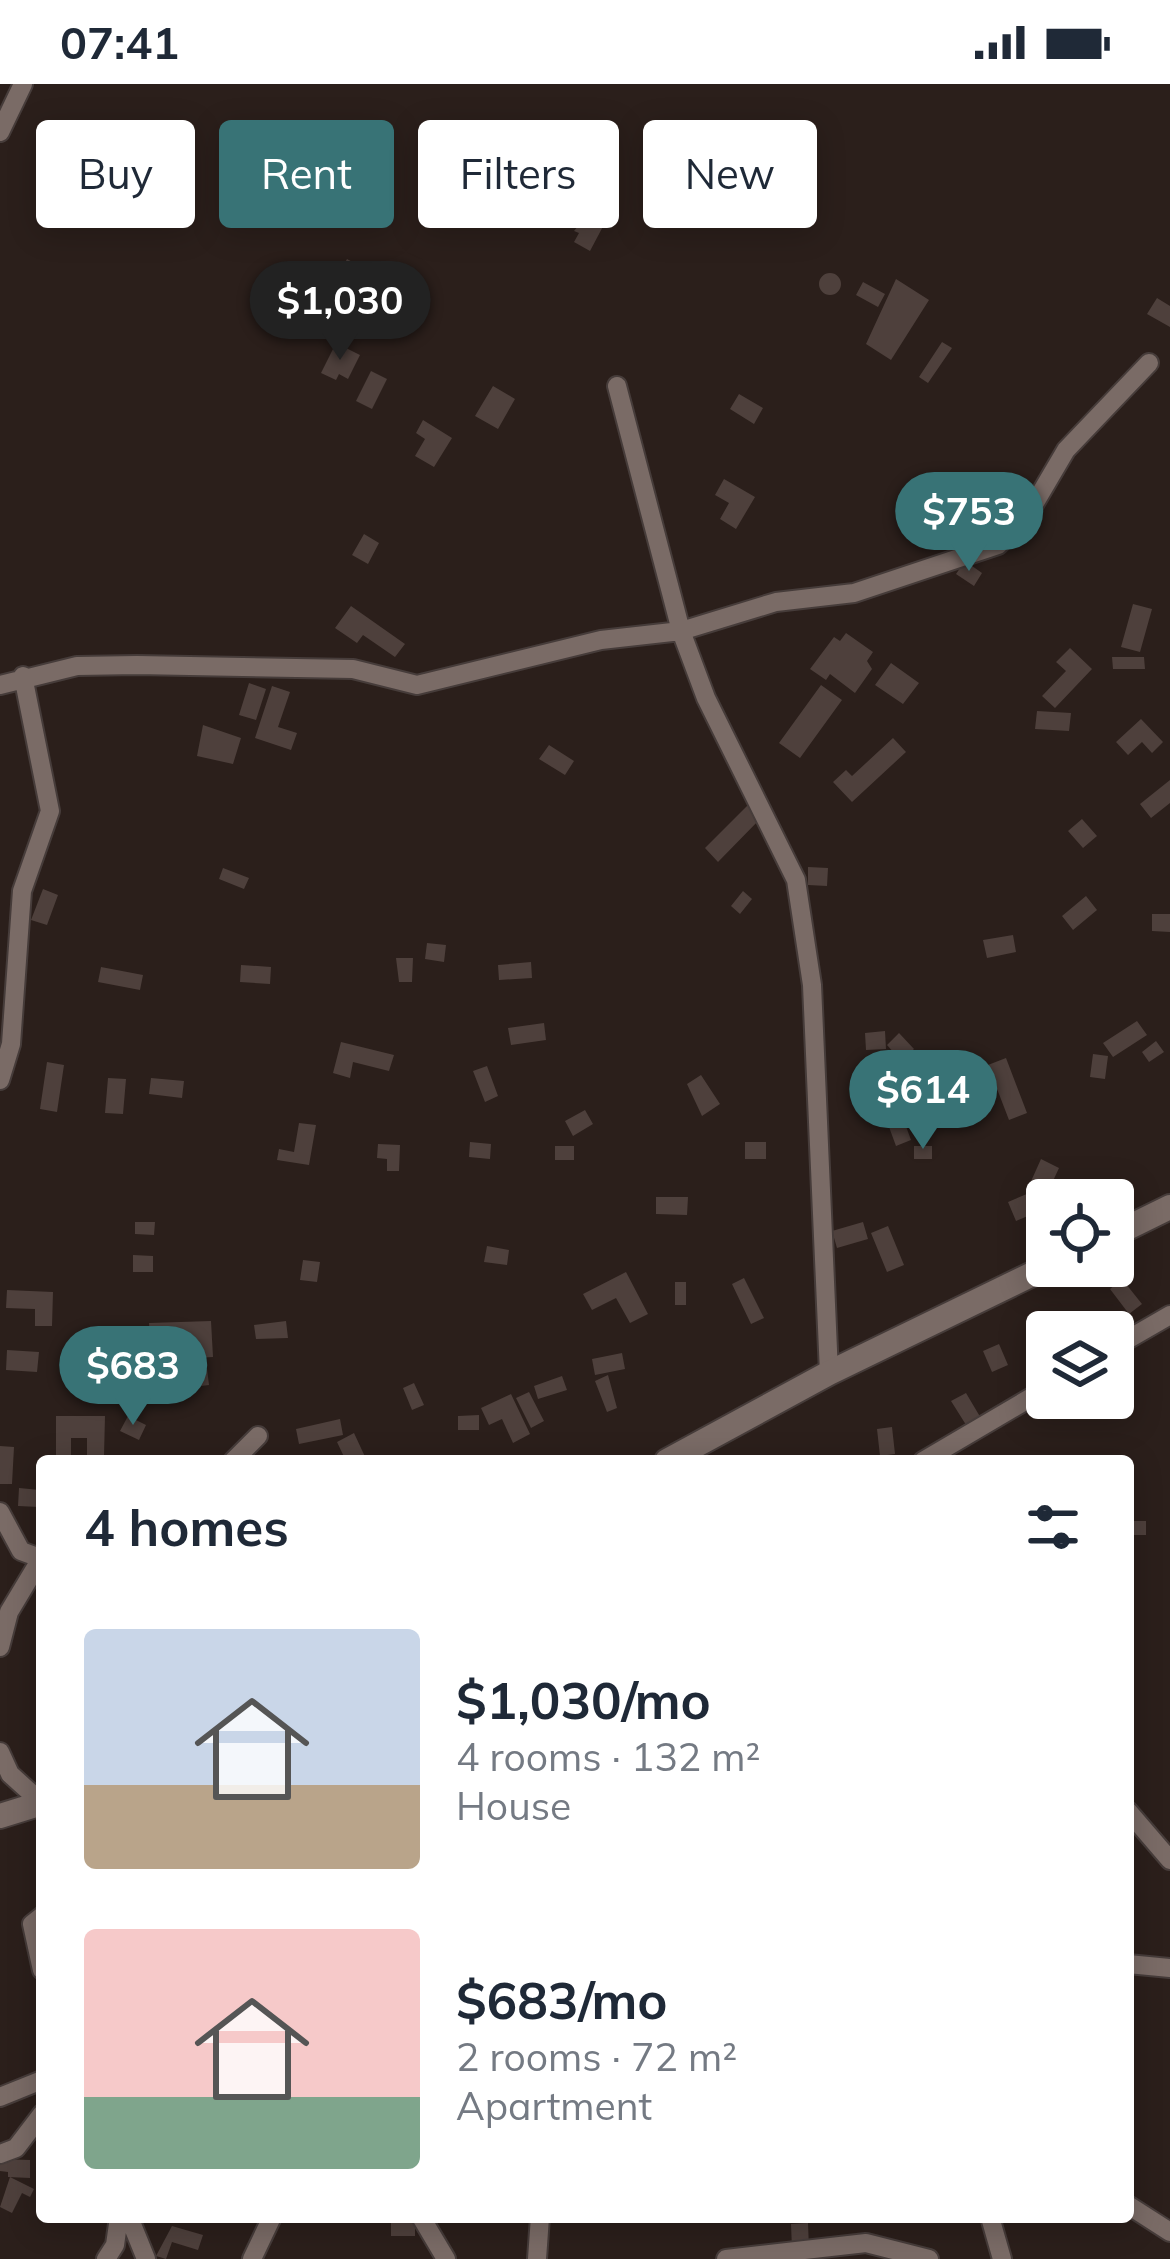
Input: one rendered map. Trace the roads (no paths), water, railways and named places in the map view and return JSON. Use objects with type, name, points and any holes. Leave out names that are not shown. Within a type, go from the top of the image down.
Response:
[{"type":"street","points":[[0,132],[23,84]]},
{"type":"street","points":[[0,685],[77,666],[352,669],[417,685],[601,640],[681,631],[776,602],[854,592],[998,544],[1026,518],[1066,449],[1149,363]]},
{"type":"street","points":[[617,386],[681,631],[745,784],[796,880],[812,985],[829,1373]]},
{"type":"street","points":[[0,1080],[11,1043],[22,891],[50,811],[23,676]]},
{"type":"street","points":[[1134,1225],[1170,1207]]},
{"type":"street","points":[[678,1455],[829,1373],[1026,1277]]},
{"type":"street","points":[[1134,1336],[1170,1315]]},
{"type":"street","points":[[933,1455],[1026,1400]]},
{"type":"street","points":[[238,1455],[258,1436]]},
{"type":"street","points":[[0,1513],[21,1551],[36,1556]]},
{"type":"street","points":[[0,1646],[9,1612],[36,1566]]},
{"type":"street","points":[[0,1752],[10,1774],[36,1798]]},
{"type":"street","points":[[0,1816],[36,1805]]},
{"type":"street","points":[[1134,1818],[1170,1860]]},
{"type":"street","points":[[1134,1965],[1170,1969]]},
{"type":"street","points":[[0,2097],[36,2082]]},
{"type":"street","points":[[0,2154],[16,2148],[36,2122]]},
{"type":"street","points":[[1134,2209],[1170,2232]]},
{"type":"street","points":[[106,2259],[116,2245],[118,2223]]},
{"type":"street","points":[[131,2223],[146,2259]]},
{"type":"street","points":[[252,2259],[269,2223]]},
{"type":"street","points":[[425,2223],[446,2259]]},
{"type":"street","points":[[537,2259],[540,2223]]},
{"type":"street","points":[[992,2223],[1003,2259]]},
{"type":"street","points":[[726,2259],[870,2251],[929,2259]]}]
